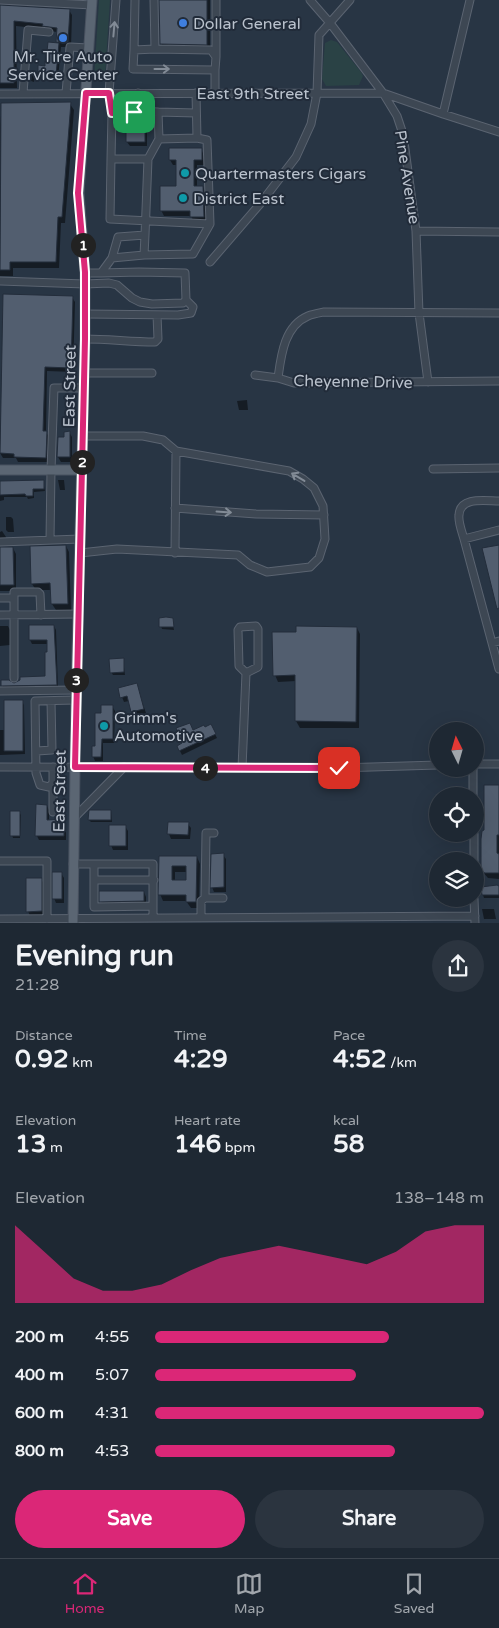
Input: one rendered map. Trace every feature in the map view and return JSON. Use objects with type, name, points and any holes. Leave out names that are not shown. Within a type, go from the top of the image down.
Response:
[{"type":"main road","name":"East Street","points":[[73,921],[75,700],[85,339],[85,272],[78,193],[92,2]]},
{"type":"main road","points":[[0,470],[82,470]]},
{"type":"street","points":[[0,0],[92,2]]},
{"type":"street","points":[[116,0],[109,93],[112,113],[110,219],[210,224]]},
{"type":"street","points":[[135,0],[133,69],[216,70]]},
{"type":"street","points":[[154,0],[155,49]]},
{"type":"street","points":[[215,93],[216,0]]},
{"type":"street","name":"Pine Avenue","points":[[310,0],[330,23],[398,116],[403,134],[416,231],[419,313],[428,382]]},
{"type":"street","points":[[210,262],[260,204],[296,157],[311,124],[317,93],[320,35],[350,0]]},
{"type":"street","points":[[443,114],[470,0]]},
{"type":"street","points":[[23,93],[28,30],[49,32]]},
{"type":"street","points":[[66,93],[70,47],[88,48]]},
{"type":"street","points":[[134,50],[211,50],[216,57]]},
{"type":"street","points":[[138,93],[139,111],[196,113]]},
{"type":"street","points":[[196,93],[197,138]]},
{"type":"street","name":"East 9th Street","points":[[0,94],[383,93],[499,132]]},
{"type":"street","points":[[112,113],[134,112]]},
{"type":"street","points":[[144,255],[148,159],[159,139],[158,112]]},
{"type":"street","points":[[112,258],[193,254],[210,224],[207,140],[197,138],[159,139]]},
{"type":"street","points":[[111,159],[148,159]]},
{"type":"street","points":[[416,231],[499,232]]},
{"type":"street","points":[[101,273],[112,258],[118,237],[145,235]]},
{"type":"street","points":[[85,272],[185,273],[186,300],[193,307],[191,314],[85,314]]},
{"type":"street","points":[[0,281],[85,284],[109,282],[117,285],[132,298],[140,302],[152,304],[183,303],[186,300]]},
{"type":"street","name":"Cheyenne Drive","points":[[278,378],[280,358],[286,340],[293,328],[307,316],[324,312],[499,313]]},
{"type":"street","points":[[85,339],[155,342],[158,339],[157,315]]},
{"type":"street","points":[[84,373],[152,373]]},
{"type":"street","name":"Cheyenne Drive","points":[[255,374],[294,383],[499,381]]},
{"type":"street","points":[[50,540],[50,470],[54,388],[84,388]]},
{"type":"street","points":[[80,553],[118,549],[238,555],[250,565],[268,572],[310,567],[319,558],[325,539],[323,506],[314,488],[289,471],[176,452],[163,440],[143,436],[83,436]]},
{"type":"street","points":[[175,553],[176,452]]},
{"type":"street","points":[[433,469],[499,468]]},
{"type":"street","points":[[499,501],[468,502],[461,507],[458,516],[495,642],[499,669]]},
{"type":"street","points":[[176,508],[256,514],[324,515]]},
{"type":"street","points":[[464,539],[499,530]]},
{"type":"street","points":[[0,542],[80,539]]},
{"type":"street","points":[[14,678],[14,592],[38,592],[40,594],[41,615]]},
{"type":"street","points":[[0,598],[14,598]]},
{"type":"street","points":[[0,615],[78,614]]},
{"type":"street","points":[[242,768],[246,673],[239,666],[238,630],[240,627],[256,626],[258,629],[258,667],[246,673]]},
{"type":"street","points":[[0,691],[76,690]]},
{"type":"street","points":[[53,783],[50,787],[40,785],[36,777],[35,701],[75,700]]},
{"type":"street","points":[[37,750],[52,750],[51,701]]},
{"type":"street","points":[[484,764],[499,764]]},
{"type":"street","points":[[0,767],[339,768],[429,765]]},
{"type":"street","points":[[53,767],[53,812]]},
{"type":"street","points":[[74,818],[124,767]]},
{"type":"street","points":[[201,918],[201,901],[205,898],[206,833],[214,833]]},
{"type":"street","points":[[0,860],[46,861],[47,919]]},
{"type":"street","points":[[73,864],[154,864],[154,918]]},
{"type":"street","points":[[94,864],[94,907],[153,906]]},
{"type":"street","points":[[94,880],[154,880]]},
{"type":"street","points":[[205,898],[223,898]]},
{"type":"street","points":[[114,906],[114,918]]},
{"type":"street","points":[[0,919],[73,921],[114,918],[475,919]]},
{"type":"green space","points":[[99,0],[110,0],[105,76],[102,82],[94,80]]},
{"type":"green space","points":[[331,40],[337,42],[361,72],[363,76],[359,85],[326,86],[322,79],[325,43]]},
{"type":"building","name":"Dollar General","points":[[159,0],[207,0],[207,45],[160,44]]},
{"type":"building","points":[[0,5],[70,9],[68,42],[66,43],[56,42],[57,28],[42,26],[43,24],[14,21],[14,83],[0,83]]},
{"type":"building","points":[[48,42],[59,43],[56,75],[38,74],[38,65],[45,66]]},
{"type":"building","points":[[71,102],[62,217],[58,217],[56,262],[10,262],[10,270],[0,270],[1,103]]},
{"type":"building","points":[[126,120],[145,120],[145,142],[126,142]]},
{"type":"building","points":[[169,148],[202,148],[202,160],[194,160],[194,186],[203,186],[204,217],[190,217],[190,211],[160,211],[160,186],[176,186],[176,160],[169,160]]},
{"type":"building","points":[[3,294],[73,296],[71,368],[45,367],[43,431],[47,431],[46,458],[14,457],[14,454],[0,453]]},
{"type":"building","points":[[70,431],[70,457],[57,457],[58,437],[64,437],[64,432]]},
{"type":"building","points":[[44,480],[44,489],[33,489],[33,496],[26,496],[25,494],[0,495],[0,481]]},
{"type":"building","points":[[66,545],[68,604],[51,604],[50,583],[31,584],[30,546]]},
{"type":"building","points":[[499,545],[499,608],[497,609],[482,548]]},
{"type":"building","points":[[0,547],[13,547],[14,585],[0,585]]},
{"type":"building","points":[[159,618],[173,618],[174,627],[159,627]]},
{"type":"building","points":[[29,625],[54,625],[57,685],[1,686],[1,680],[9,680],[14,683],[20,680],[20,677],[45,676],[47,640],[29,640]]},
{"type":"building","points":[[296,626],[357,627],[356,722],[295,721],[295,675],[273,676],[272,632],[296,632]]},
{"type":"building","points":[[124,658],[124,672],[110,673],[109,659]]},
{"type":"building","points":[[137,683],[144,709],[131,712],[127,696],[120,698],[118,688]]},
{"type":"building","points":[[4,700],[23,700],[23,751],[4,751]]},
{"type":"building","name":"Grimm's Automotive","points":[[101,705],[113,705],[113,739],[102,739],[101,757],[92,757],[92,746],[95,746],[95,713],[101,713]]},
{"type":"building","points":[[190,723],[193,730],[211,724],[216,734],[179,751],[177,746],[182,743],[176,728]]},
{"type":"building","points":[[484,785],[499,785],[497,853],[499,854],[499,873],[484,873],[484,852],[481,852],[481,842],[484,842]]},
{"type":"building","points":[[36,804],[47,805],[47,820],[64,819],[64,836],[35,836]]},
{"type":"building","points":[[89,810],[111,810],[111,820],[88,820]]},
{"type":"building","points":[[10,811],[20,811],[20,836],[10,836]]},
{"type":"building","points":[[168,822],[189,822],[188,835],[167,834]]},
{"type":"building","points":[[109,825],[126,825],[126,846],[109,846]]},
{"type":"building","points":[[224,853],[224,887],[210,888],[211,854]]},
{"type":"building","points":[[159,856],[197,856],[196,902],[186,902],[186,895],[158,895]],"holes":[[[172,866],[186,866],[186,880],[172,880]]]},
{"type":"building","points":[[52,872],[62,872],[62,899],[52,899]]},
{"type":"building","points":[[26,878],[42,878],[42,911],[26,912]]},
{"type":"building","points":[[499,886],[499,895],[484,895],[484,887]]},
{"type":"building","points":[[99,891],[144,891],[144,901],[99,902]]},
{"type":"place","name":"Dollar General","points":[[183,23]]},
{"type":"place","name":"Mr. Tire Auto Service Center","points":[[63,38]]},
{"type":"place","name":"Quartermasters Cigars","points":[[185,173]]},
{"type":"place","name":"District East","points":[[183,198]]},
{"type":"place","name":"Grimm's Automotive","points":[[104,726]]},
{"type":"route","points":[[134,112],[112,113],[109,93],[86,93],[78,193],[85,272],[85,339],[75,767],[339,768]]}]
